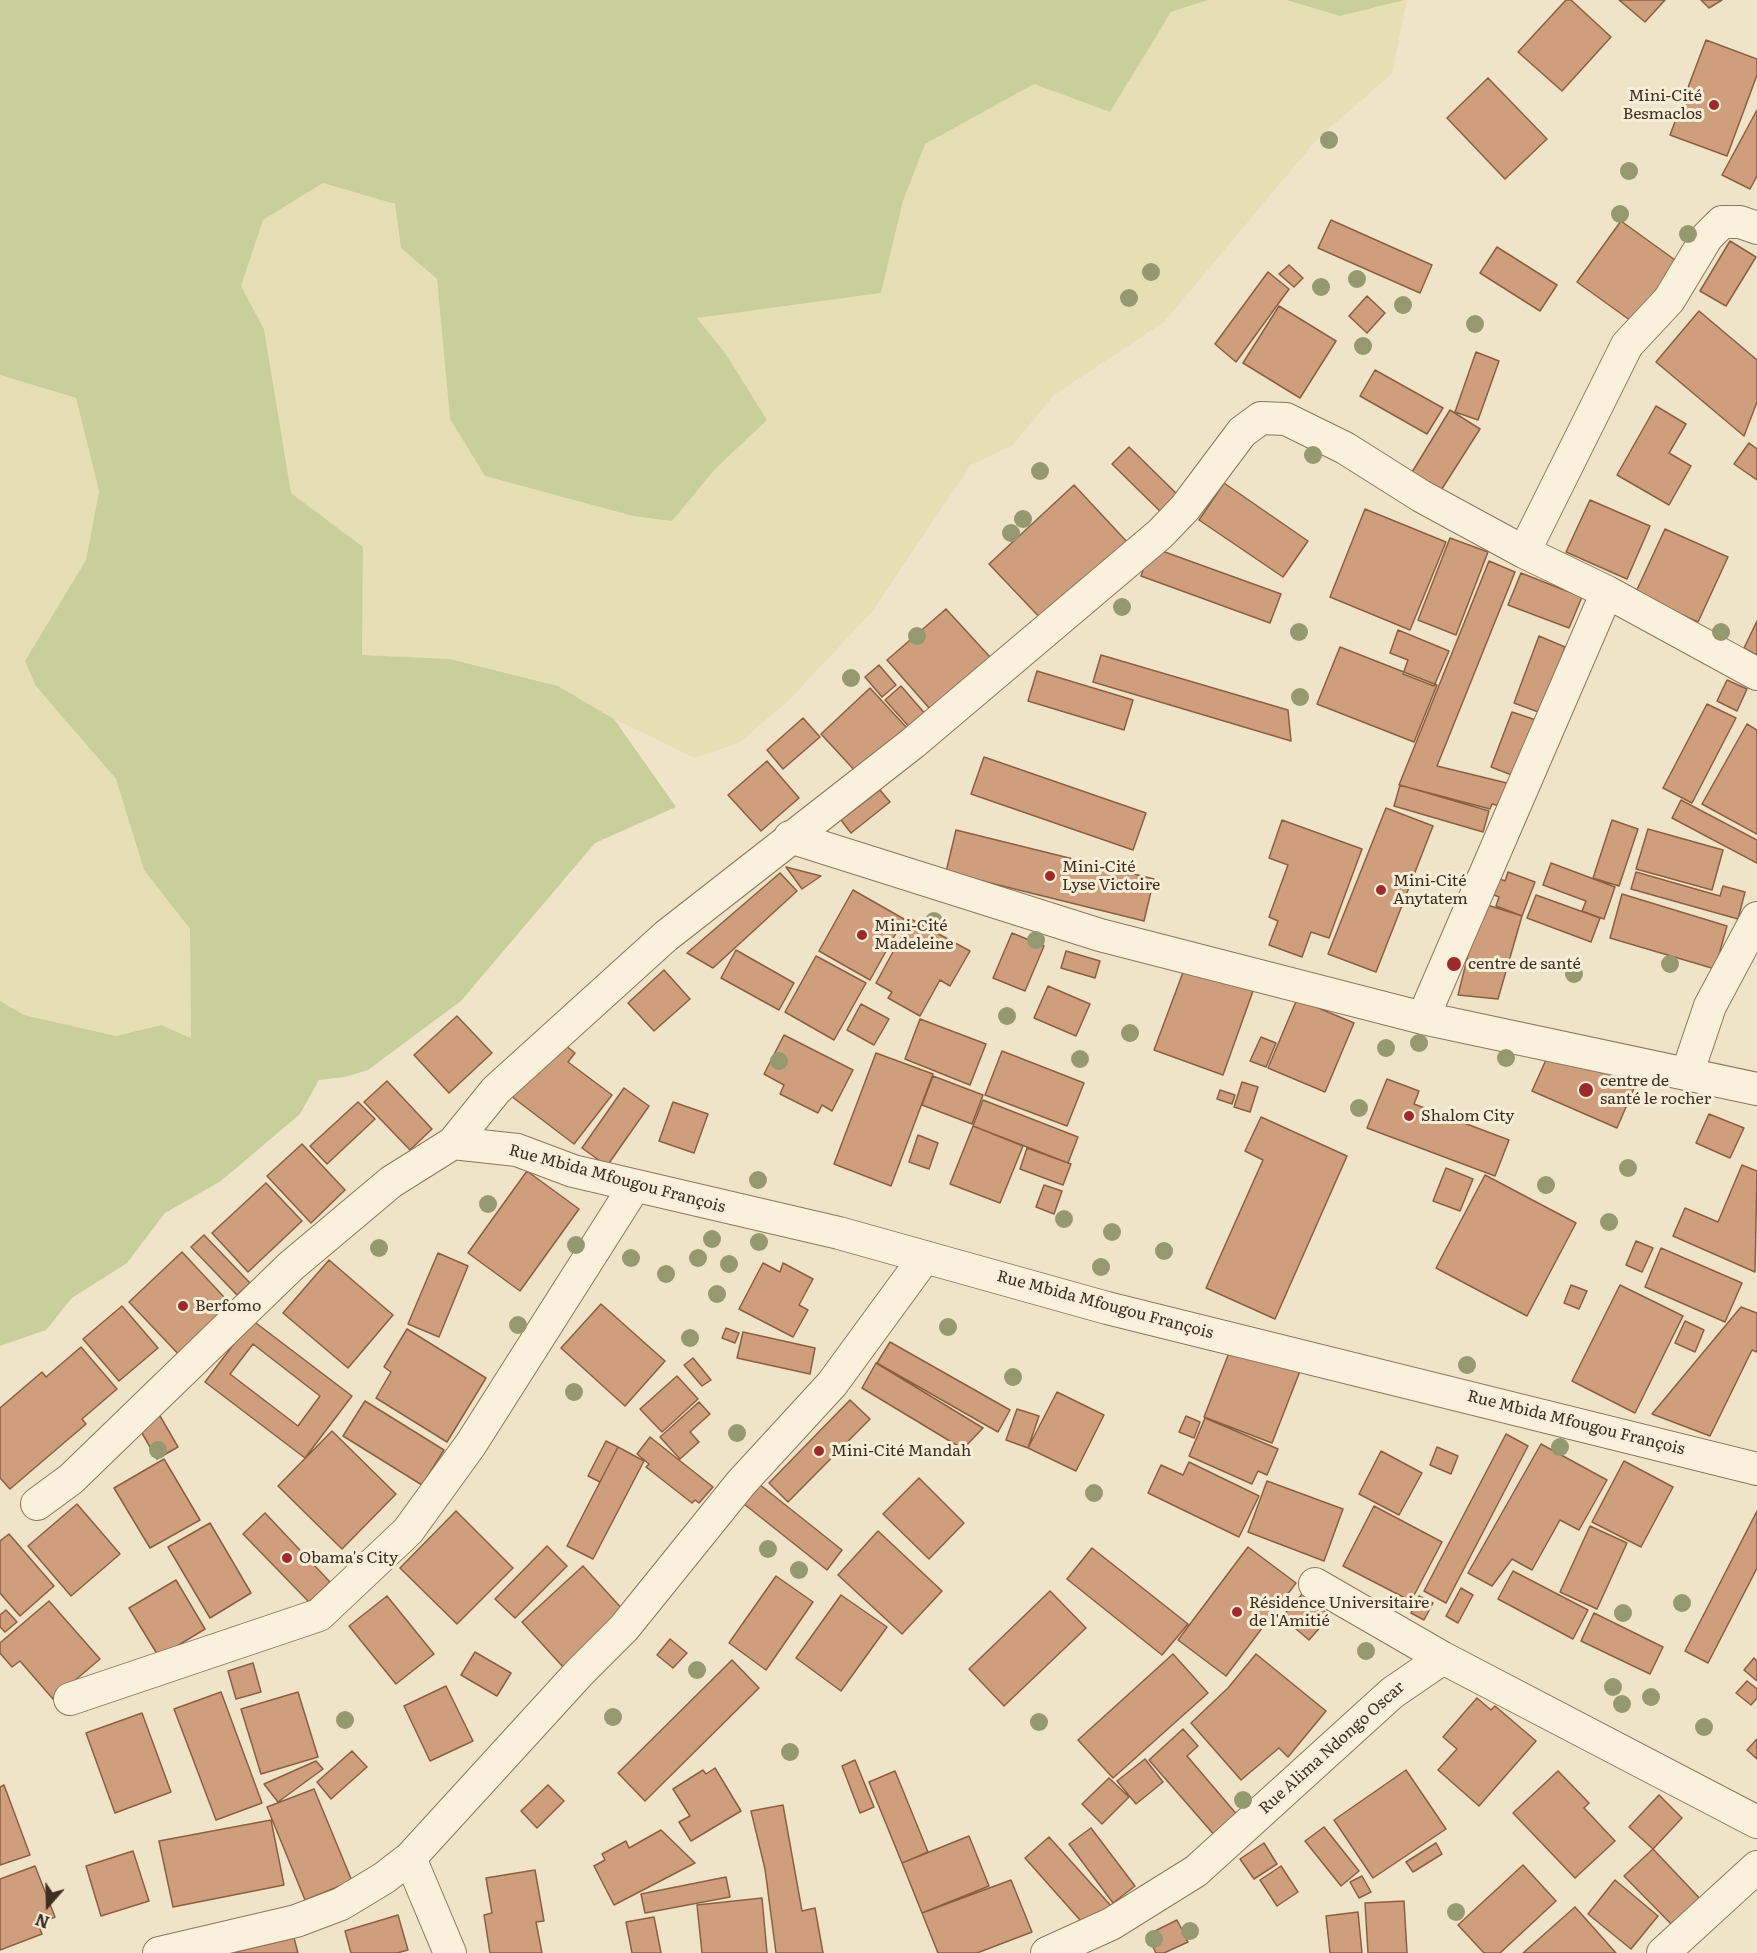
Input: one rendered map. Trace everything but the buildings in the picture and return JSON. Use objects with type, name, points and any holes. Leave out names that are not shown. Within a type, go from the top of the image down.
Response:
[{"type":"street","points":[[1524,552],[1627,345],[1669,300],[1707,237],[1722,222],[1740,222],[1757,228]]},
{"type":"street","points":[[37,1504],[71,1479],[291,1266],[391,1182],[453,1143],[496,1090],[666,936],[913,743],[1160,534],[1185,508],[1242,432],[1262,418],[1286,419],[1345,448],[1421,496],[1524,552],[1607,592],[1757,674]]},
{"type":"street","points":[[1423,1018],[1607,592]]},
{"type":"street","points":[[790,837],[1100,934],[1423,1018],[1757,1089]]},
{"type":"street","points":[[1687,1074],[1710,1006],[1757,918]]},
{"type":"street","name":"Rue Mbida Mfougou François","points":[[453,1143],[517,1150],[573,1171],[839,1233],[1107,1308],[1757,1469]]},
{"type":"street","points":[[70,1699],[320,1615],[408,1531],[471,1444],[634,1186]]},
{"type":"street","points":[[159,1953],[296,1921],[341,1904],[384,1878],[410,1858],[637,1613],[733,1492],[832,1384],[925,1257]]},
{"type":"street","points":[[1315,1584],[1443,1658],[1757,1822]]},
{"type":"street","name":"Rue Alima Ndongo Oscar","points":[[1047,1953],[1111,1923],[1196,1871],[1392,1693],[1443,1658]]},
{"type":"street","points":[[410,1858],[450,1953]]},
{"type":"street","points":[[1663,1953],[1757,1867]]},
{"type":"shaded area","points":[[1208,0],[1286,0],[1340,16],[1407,0],[1392,74],[1319,137],[1164,322],[1054,395],[1013,445],[971,465],[871,613],[790,699],[739,743],[695,758],[614,719],[558,686],[450,659],[362,655],[363,547],[291,493],[264,329],[241,286],[263,220],[323,183],[395,204],[401,248],[437,279],[450,419],[485,476],[633,516],[701,487],[716,468],[725,353],[696,318],[881,293],[903,201],[924,144],[1034,84],[1110,112],[1171,12]]},
{"type":"shaded area","points":[[0,375],[76,398],[99,491],[86,560],[25,662],[35,685],[116,779],[144,870],[190,929],[191,1038],[160,1025],[116,1036],[24,1015],[0,1001]]},
{"type":"green space","points":[[0,0],[1208,0],[1171,12],[1110,112],[1034,84],[925,144],[903,201],[881,293],[697,318],[725,353],[767,420],[716,468],[672,521],[633,516],[485,476],[450,419],[437,279],[401,248],[395,204],[323,183],[263,220],[241,286],[264,329],[291,493],[363,547],[362,655],[450,659],[558,686],[614,719],[676,807],[595,843],[461,1001],[368,1070],[345,1077],[319,1080],[300,1114],[221,1181],[165,1213],[127,1263],[72,1298],[46,1330],[0,1346],[0,1001],[24,1015],[116,1036],[161,1025],[191,1038],[190,929],[144,870],[116,779],[35,685],[25,661],[86,560],[99,491],[76,398],[0,375]]},
{"type":"green space","points":[[1286,0],[1405,0],[1340,16]]},
{"type":"place","name":"Mini-Cité Besmaclos","points":[[1714,105]]},
{"type":"place","name":"Mini-Cité Lyse Victoire","points":[[1050,876]]},
{"type":"place","name":"Mini-Cité Anytatem","points":[[1381,890]]},
{"type":"place","name":"Mini-Cité Madeleine","points":[[862,935]]},
{"type":"place","name":"centre de santé","points":[[1454,964]]},
{"type":"place","name":"centre de santé le rocher","points":[[1586,1090]]},
{"type":"place","name":"Shalom City","points":[[1409,1116]]},
{"type":"place","name":"Berfomo","points":[[183,1306]]},
{"type":"place","name":"Mini-Cité Mandah","points":[[819,1451]]},
{"type":"place","name":"Obama's City","points":[[287,1558]]},
{"type":"place","name":"Résidence Universitaire de l'Amitié","points":[[1237,1612]]}]
